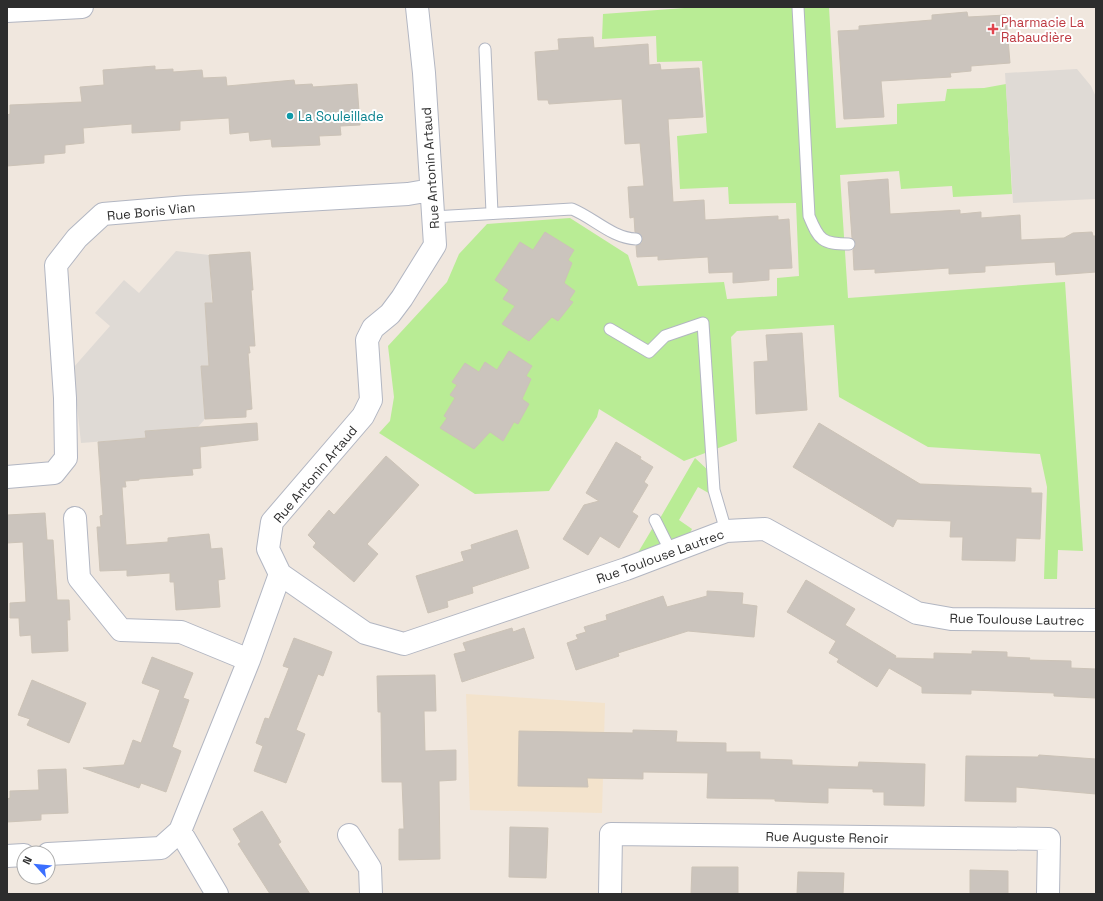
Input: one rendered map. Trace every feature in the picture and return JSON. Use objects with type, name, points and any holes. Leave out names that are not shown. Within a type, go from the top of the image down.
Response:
[{"type":"street","points":[[7,11],[82,7]]},
{"type":"street","name":"Rue Antonin Artaud","points":[[280,574],[268,549],[272,522],[363,416],[371,400],[367,340],[373,328],[390,314],[402,298],[435,245],[424,73],[417,7]]},
{"type":"street","name":"Rue Boris Vian","points":[[7,477],[54,473],[66,458],[65,398],[56,265],[77,238],[103,214],[186,207],[408,194],[431,190]]},
{"type":"street","points":[[75,518],[79,578],[121,630],[181,632],[249,660]]},
{"type":"street","name":"Rue Toulouse Lautrec","points":[[280,574],[365,633],[404,644],[626,570],[726,531],[765,529],[917,613],[951,619],[1096,620]]},
{"type":"street","points":[[56,854],[161,848],[180,831],[249,660],[280,574]]},
{"type":"street","points":[[180,831],[217,894]]},
{"type":"street","name":"Rue Auguste Renoir","points":[[610,894],[611,834],[1049,839],[1048,894]]},
{"type":"street","points":[[349,835],[370,868],[371,894]]},
{"type":"lane","points":[[798,7],[809,216],[817,235],[831,244],[849,244]]},
{"type":"lane","points":[[485,49],[492,213]]},
{"type":"lane","points":[[433,217],[572,209],[587,215],[624,239],[636,239]]},
{"type":"lane","points":[[610,329],[649,352],[665,336],[703,323],[714,490],[726,531]]},
{"type":"lane","points":[[655,520],[671,552]]},
{"type":"shaded area","points":[[1077,69],[1091,86],[1096,97],[1096,199],[1013,203],[1005,73]]},
{"type":"shaded area","points":[[176,251],[209,255],[212,303],[205,304],[209,366],[201,367],[205,419],[198,427],[145,431],[146,438],[81,443],[73,368],[110,326],[95,313],[124,280],[139,293]]},
{"type":"shaded area","points":[[466,694],[605,703],[602,813],[470,810]]},
{"type":"green space","points":[[698,7],[829,7],[836,128],[897,124],[897,104],[945,101],[947,89],[984,88],[1006,84],[1012,194],[953,197],[952,186],[901,189],[899,171],[840,175],[848,298],[1065,282],[1083,551],[1058,550],[1057,579],[1044,579],[1047,487],[1040,454],[928,447],[839,397],[834,325],[737,331],[731,337],[737,441],[684,461],[599,409],[597,417],[549,491],[475,494],[379,433],[390,421],[394,397],[388,346],[447,282],[459,254],[487,224],[570,218],[628,255],[638,286],[724,282],[727,299],[777,296],[777,278],[799,276],[796,203],[729,204],[728,187],[680,189],[677,136],[707,133],[702,61],[657,62],[656,36],[602,39],[603,14]]},
{"type":"green space","points":[[695,458],[710,472],[712,495],[698,487],[679,520],[692,529],[685,543],[673,549],[659,520]]},
{"type":"green space","points":[[655,524],[668,551],[630,566]]},
{"type":"building","points":[[967,12],[968,17],[1006,15],[1010,63],[971,66],[971,71],[950,73],[951,77],[881,81],[884,117],[844,119],[838,31],[859,30],[859,26],[932,20],[932,15]]},
{"type":"building","points":[[593,37],[594,48],[648,44],[649,65],[660,64],[661,70],[699,68],[703,117],[668,119],[673,202],[704,200],[705,220],[778,216],[778,220],[789,219],[792,268],[769,269],[769,280],[733,283],[733,272],[709,273],[708,257],[658,260],[658,256],[637,257],[636,246],[642,243],[643,237],[635,232],[634,217],[630,218],[628,187],[644,186],[640,143],[625,144],[622,99],[549,104],[548,100],[538,100],[535,52],[559,50],[558,39]]},
{"type":"building","name":"La Souleillade","points":[[155,66],[155,70],[173,69],[173,72],[202,70],[203,78],[226,77],[227,86],[294,80],[295,85],[312,84],[313,87],[357,84],[360,125],[340,126],[341,135],[319,136],[320,145],[272,147],[271,139],[250,141],[249,132],[230,134],[229,118],[180,121],[180,130],[132,133],[132,124],[83,128],[84,143],[65,145],[65,153],[44,155],[44,163],[7,166],[7,115],[10,114],[10,105],[82,102],[80,87],[104,85],[103,70]]},
{"type":"building","points":[[888,179],[890,214],[960,210],[960,214],[981,212],[981,218],[1020,215],[1021,240],[1064,238],[1073,233],[1092,232],[1093,236],[1096,236],[1096,272],[1056,275],[1055,262],[985,266],[985,272],[949,274],[949,268],[875,273],[875,269],[854,270],[853,250],[856,244],[852,238],[848,182]]},
{"type":"building","points":[[545,232],[574,250],[568,260],[572,263],[564,283],[575,291],[569,300],[573,302],[558,321],[552,317],[529,341],[502,324],[515,306],[503,299],[509,290],[495,280],[520,242],[533,250]]},
{"type":"building","points":[[250,252],[255,346],[249,346],[250,353],[248,353],[252,409],[246,410],[246,417],[205,419],[201,366],[209,366],[205,303],[213,303],[209,255]]},
{"type":"building","points":[[802,333],[807,410],[756,414],[754,362],[768,361],[766,335]]},
{"type":"building","points":[[509,351],[532,366],[526,376],[531,379],[522,399],[529,404],[518,424],[514,422],[503,441],[490,432],[474,449],[440,428],[447,418],[444,416],[455,398],[450,395],[457,385],[452,382],[465,363],[479,372],[485,362],[497,370]]},
{"type":"building","points":[[257,423],[258,440],[200,447],[201,468],[192,469],[193,475],[125,481],[126,487],[122,487],[126,545],[168,542],[168,538],[209,534],[211,549],[222,548],[225,579],[218,580],[220,607],[176,610],[174,582],[170,582],[170,573],[127,576],[127,570],[100,571],[97,527],[101,527],[100,516],[103,515],[98,442],[146,438],[145,431]]},
{"type":"building","points":[[819,423],[920,484],[1031,488],[1031,493],[1042,493],[1040,539],[1016,538],[1015,561],[962,560],[963,537],[950,537],[951,521],[897,519],[893,527],[793,467]]},
{"type":"building","points":[[616,442],[641,457],[640,459],[653,467],[644,482],[648,485],[632,512],[638,516],[619,548],[600,536],[588,555],[563,539],[584,505],[599,501],[586,493]]},
{"type":"building","points":[[386,456],[419,485],[367,544],[378,554],[354,582],[313,547],[316,543],[308,535],[329,510],[334,515]]},
{"type":"building","points":[[45,513],[47,540],[53,540],[57,600],[69,600],[70,620],[67,620],[68,651],[32,653],[31,635],[20,636],[19,618],[10,618],[10,603],[26,602],[23,542],[7,543],[7,515]]},
{"type":"building","points":[[517,530],[529,568],[472,587],[473,593],[447,601],[448,607],[428,613],[416,576],[464,561],[461,552],[472,549],[471,545]]},
{"type":"building","points":[[806,580],[855,609],[845,625],[896,656],[895,658],[934,659],[934,653],[972,654],[972,651],[1007,652],[1007,657],[1030,658],[1029,660],[1071,661],[1071,668],[1096,669],[1096,698],[1054,696],[1054,693],[971,690],[971,694],[922,693],[922,687],[889,668],[877,687],[837,662],[839,659],[829,653],[836,641],[787,612]]},
{"type":"building","points":[[707,591],[743,593],[742,604],[757,606],[754,637],[688,631],[618,653],[619,656],[576,670],[567,643],[578,639],[576,635],[586,632],[584,627],[607,620],[606,615],[663,596],[667,607],[707,596]]},
{"type":"building","points":[[512,628],[513,632],[524,628],[534,658],[462,682],[454,654],[466,651],[463,643]]},
{"type":"building","points":[[294,638],[332,652],[323,676],[318,674],[296,730],[305,734],[286,783],[254,771],[263,746],[256,743],[265,718],[269,719],[289,668],[283,666]]},
{"type":"building","points":[[152,657],[193,673],[183,698],[189,700],[172,747],[181,751],[166,792],[141,783],[139,788],[83,768],[124,765],[133,740],[141,743],[160,690],[142,683]]},
{"type":"building","points":[[435,675],[436,711],[424,711],[425,751],[456,750],[456,780],[439,781],[440,859],[399,860],[399,829],[404,829],[402,782],[382,782],[381,712],[378,712],[377,676]]},
{"type":"building","points":[[32,680],[86,703],[69,743],[27,725],[30,719],[18,715]]},
{"type":"building","points":[[633,730],[677,731],[676,742],[726,743],[726,752],[760,752],[760,759],[792,760],[792,765],[858,767],[859,762],[925,764],[924,806],[884,805],[884,792],[873,792],[873,789],[828,788],[828,803],[775,801],[775,799],[707,798],[708,773],[643,772],[643,779],[587,778],[588,787],[518,786],[519,731],[633,733]]},
{"type":"building","points":[[1039,755],[1096,759],[1096,794],[1016,787],[1016,802],[965,801],[966,756],[1038,757]]},
{"type":"building","points":[[66,769],[68,813],[41,814],[41,820],[7,822],[7,799],[10,798],[10,791],[39,790],[38,770]]},
{"type":"building","points":[[262,811],[281,842],[278,844],[310,894],[270,894],[238,844],[241,842],[233,829]]},
{"type":"building","points":[[510,827],[548,828],[546,878],[509,877]]},
{"type":"building","points":[[692,867],[738,867],[738,894],[691,894]]},
{"type":"building","points":[[970,870],[1008,871],[1008,894],[970,894]]},
{"type":"building","points":[[798,872],[844,873],[843,894],[797,894]]},
{"type":"place","name":"Pharmacie La Rabaudière","points":[[993,29]]},
{"type":"place","name":"La Souleillade","points":[[290,116]]}]
